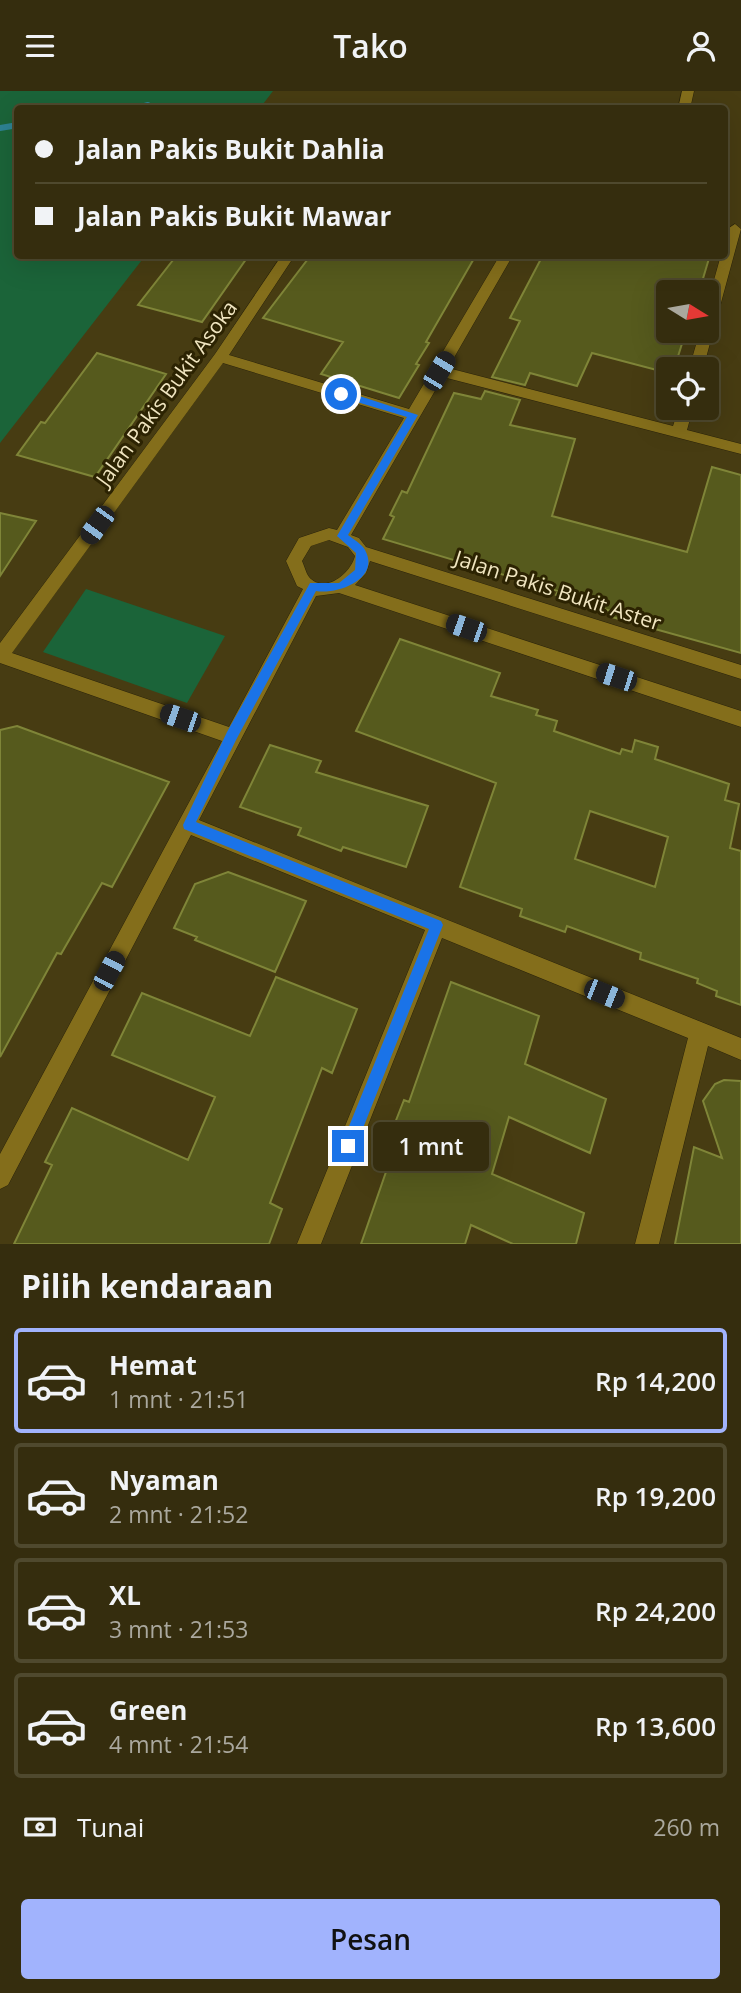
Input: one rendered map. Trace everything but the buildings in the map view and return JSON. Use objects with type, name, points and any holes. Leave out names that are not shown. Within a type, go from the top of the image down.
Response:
[{"type":"street","points":[[728,248],[733,228]]},
{"type":"street","name":"Jalan Pakis Bukit Asoka","points":[[0,656],[220,357],[286,259]]},
{"type":"street","points":[[342,536],[505,259]]},
{"type":"street","points":[[719,283],[725,259]]},
{"type":"street","points":[[220,357],[413,415]]},
{"type":"street","points":[[439,371],[741,449]]},
{"type":"street","points":[[679,433],[683,420]]},
{"type":"street","points":[[341,587],[360,572],[363,561],[360,551],[342,536],[316,536],[297,551],[294,561],[296,572],[313,586],[327,589],[341,587],[741,719]]},
{"type":"street","name":"Jalan Pakis Bukit Aster","points":[[360,551],[741,672]]},
{"type":"street","points":[[0,1177],[189,825],[232,736],[313,586]]},
{"type":"street","points":[[0,656],[232,736]]},
{"type":"street","points":[[189,825],[741,1049]]},
{"type":"street","points":[[309,1244],[437,925]]},
{"type":"street","points":[[647,1244],[700,1033]]},
{"type":"green space","points":[[0,91],[273,91],[262,105],[14,105],[14,259],[143,259],[0,443]]},
{"type":"green space","points":[[86,589],[225,636],[187,703],[43,652]]},
{"type":"waterway","points":[[0,128],[14,126]]},
{"type":"route","points":[[341,394],[413,415],[342,536],[353,542],[360,551],[363,561],[360,572],[353,581],[341,587],[327,589],[313,586],[232,736],[189,825],[437,925],[348,1146]]}]
